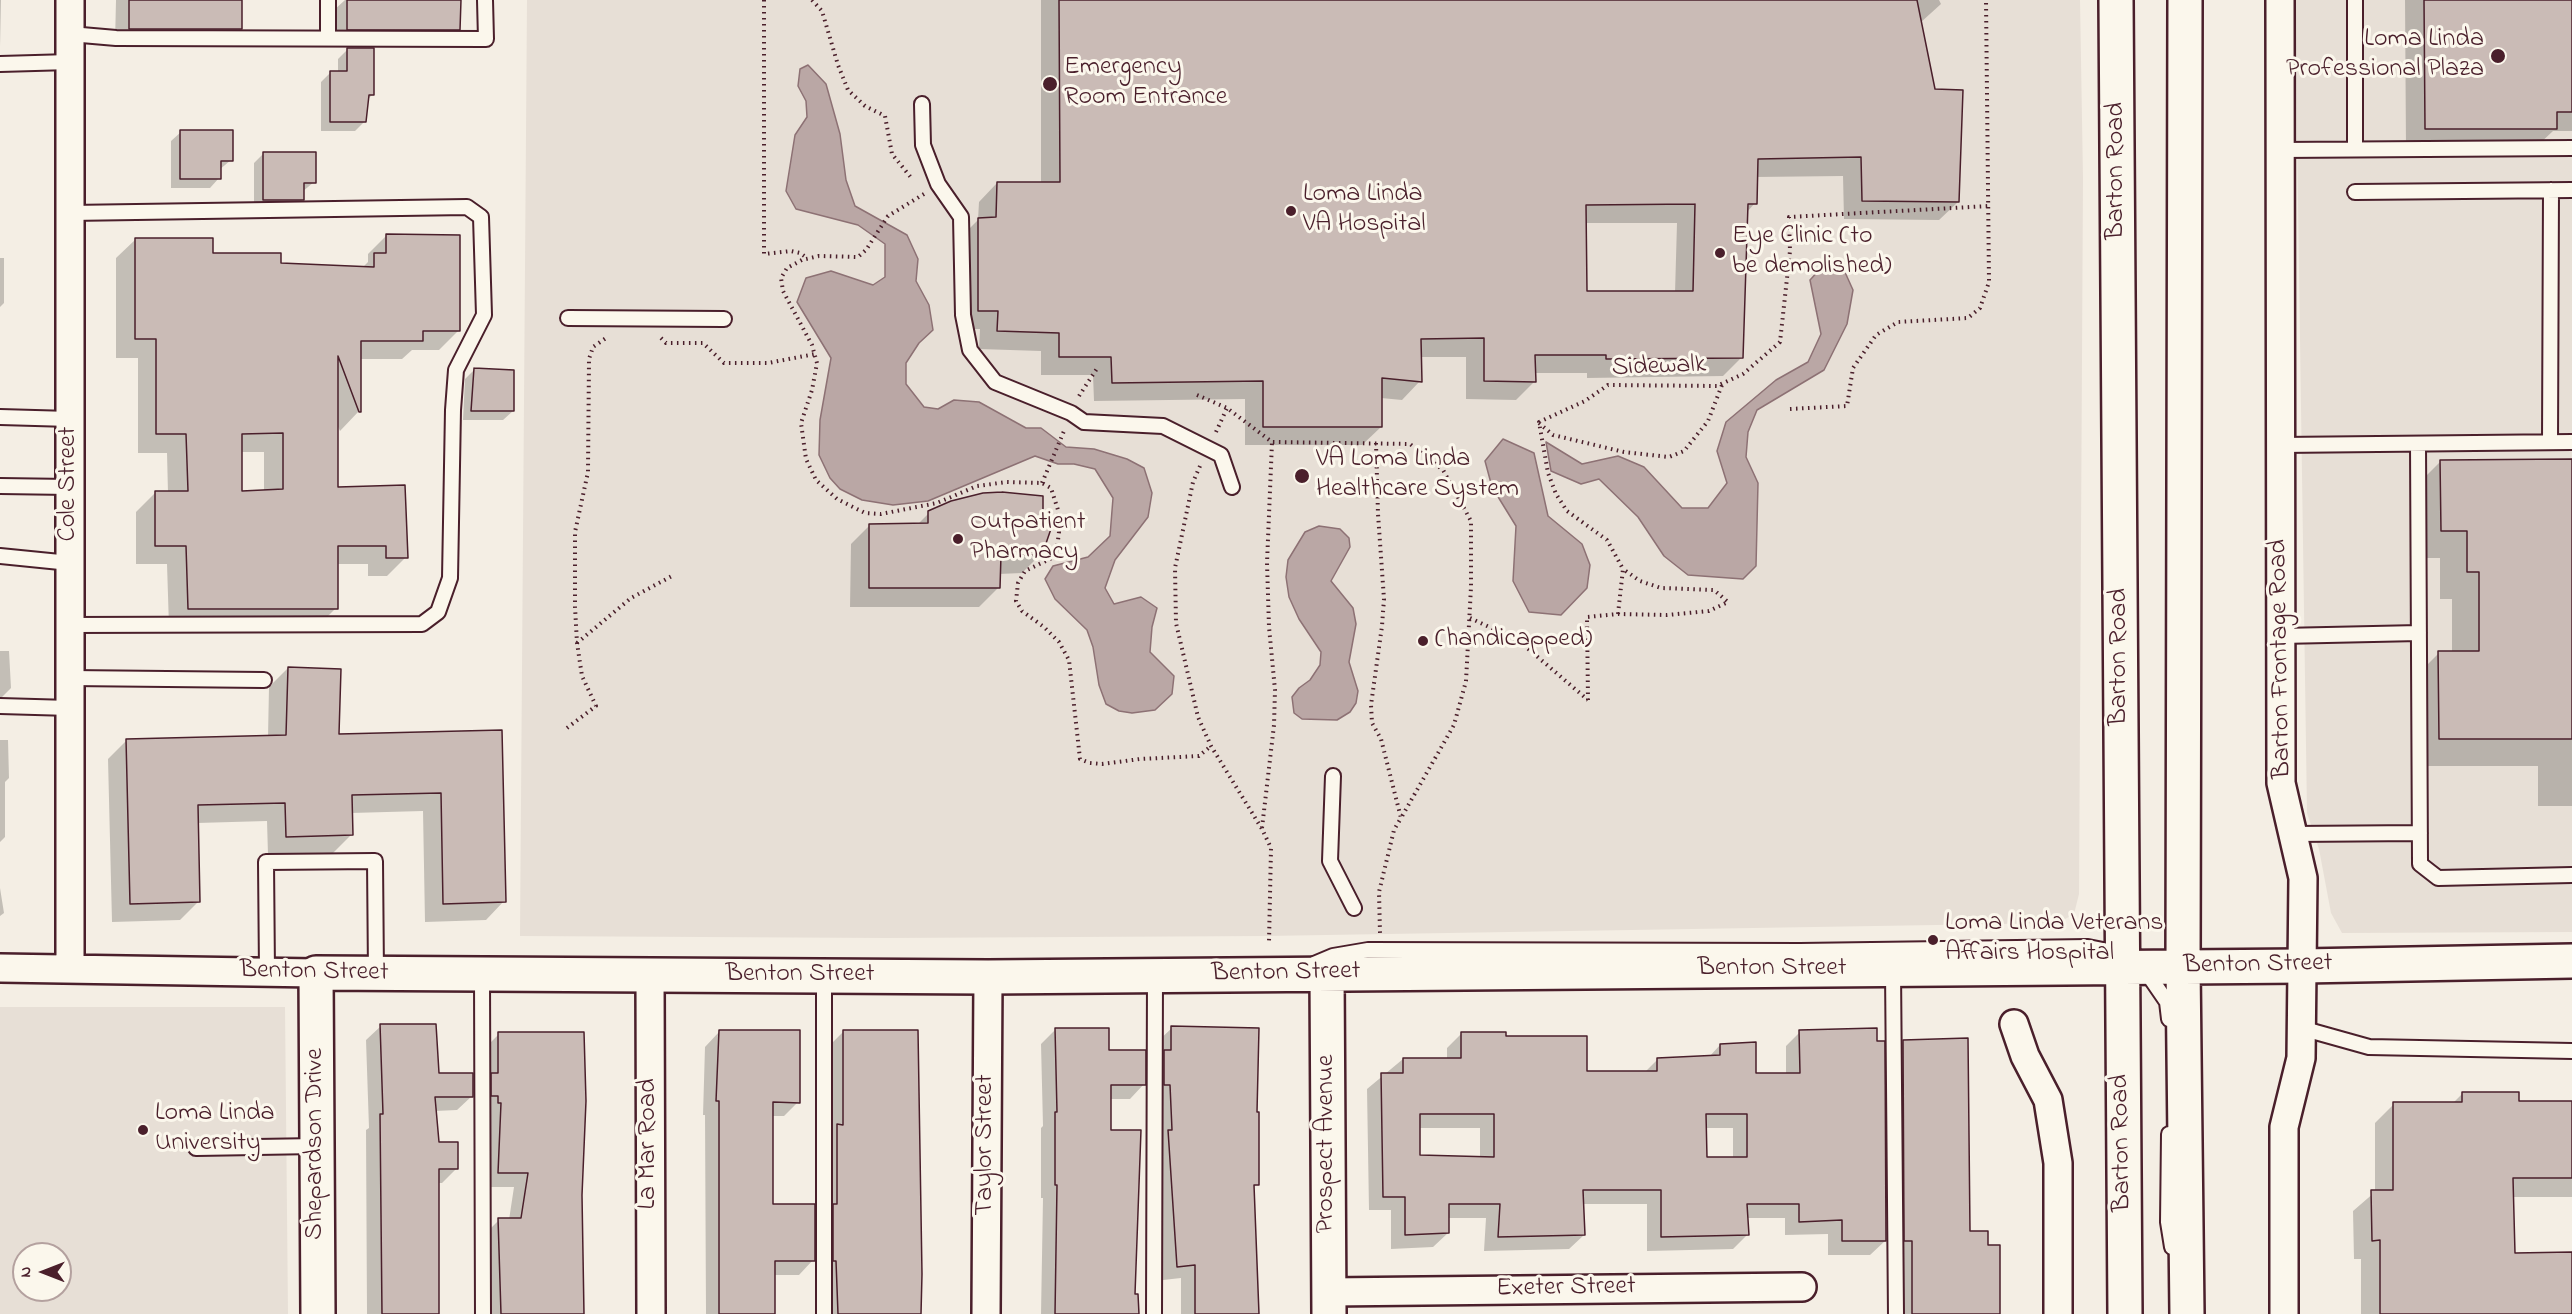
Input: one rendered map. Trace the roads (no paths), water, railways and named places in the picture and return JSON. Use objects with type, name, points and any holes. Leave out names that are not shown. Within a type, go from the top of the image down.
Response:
[{"type":"street","name":"Cole Street","points":[[70,0],[70,968]]},
{"type":"street","name":"Barton Road","points":[[2116,0],[2129,963],[2125,1314]]},
{"type":"street","points":[[2185,0],[2182,967],[2187,1299]]},
{"type":"street","name":"Barton Frontage Road","points":[[2280,0],[2281,783],[2303,878],[2301,1058],[2284,1127],[2284,1314]]},
{"type":"street","name":"Benton Street","points":[[0,968],[376,974],[988,977],[1893,970],[2129,963],[2182,967],[2572,961]]},
{"type":"street","name":"Shepardson Drive","points":[[316,973],[318,1314]]},
{"type":"street","name":"Prospect Avenue","points":[[1327,973],[1329,1303]]},
{"type":"street","name":"La Mar Road","points":[[650,975],[651,1314]]},
{"type":"street","name":"Taylor Street","points":[[986,1314],[988,977]]},
{"type":"street","points":[[2014,1024],[2025,1056],[2048,1100],[2058,1163],[2058,1314]]},
{"type":"street","name":"Exeter Street","points":[[1329,1303],[1802,1287]]},
{"type":"lane","points":[[328,0],[328,38]]},
{"type":"lane","points":[[70,34],[116,38],[486,39],[485,0]]},
{"type":"lane","points":[[2355,0],[2355,149]]},
{"type":"lane","points":[[0,64],[70,62]]},
{"type":"lane","points":[[922,104],[923,145],[938,184],[961,217],[963,315],[970,350],[995,382],[1071,413],[1084,422],[1163,426],[1221,455],[1232,487]]},
{"type":"lane","points":[[2281,150],[2572,148]]},
{"type":"lane","points":[[2550,442],[2551,190]]},
{"type":"lane","points":[[2355,192],[2572,190]]},
{"type":"lane","points":[[70,213],[467,207],[481,217],[484,315],[456,370],[453,410],[450,578],[438,612],[422,624],[70,625]]},
{"type":"lane","points":[[568,318],[724,320]]},
{"type":"lane","points":[[0,417],[70,419]]},
{"type":"lane","points":[[2281,445],[2572,442]]},
{"type":"lane","points":[[2418,444],[2420,864],[2438,878],[2572,875]]},
{"type":"lane","points":[[0,486],[70,487]]},
{"type":"lane","points":[[0,556],[70,563]]},
{"type":"lane","points":[[2280,636],[2419,633]]},
{"type":"lane","points":[[70,678],[264,680]]},
{"type":"lane","points":[[0,706],[70,708]]},
{"type":"lane","points":[[1333,776],[1330,861],[1354,908]]},
{"type":"lane","points":[[2293,834],[2420,833]]},
{"type":"lane","points":[[267,972],[266,862],[375,861],[376,974]]},
{"type":"lane","points":[[1295,974],[1333,956],[1368,950],[1812,951],[2088,948],[2129,963],[2167,1002],[2169,1029]]},
{"type":"lane","points":[[1893,970],[1896,1314]]},
{"type":"lane","points":[[482,974],[483,1314]]},
{"type":"lane","points":[[1154,1314],[1155,975]]},
{"type":"lane","points":[[824,976],[824,1314]]},
{"type":"lane","points":[[2301,1028],[2369,1047],[2572,1051]]},
{"type":"lane","points":[[2169,1119],[2168,1222],[2173,1255],[2187,1299]]},
{"type":"lane","points":[[196,1148],[317,1146]]},
{"type":"place","name":"Loma Linda Professional Plaza","points":[[2498,56]]},
{"type":"place","name":"Emergency Room Entrance","points":[[1050,84]]},
{"type":"place","name":"Loma Linda VA Hospital","points":[[1291,211]]},
{"type":"place","name":"Eye Clinic (to be demolished)","points":[[1720,253]]},
{"type":"place","name":"VA Loma Linda Healthcare System","points":[[1302,476]]},
{"type":"place","name":"Outpatient Pharmacy","points":[[958,539]]},
{"type":"place","name":"(handicapped)","points":[[1423,641]]},
{"type":"place","name":"Loma Linda Veterans Affairs Hospital","points":[[1933,940]]},
{"type":"place","name":"Loma Linda University","points":[[143,1130]]}]
